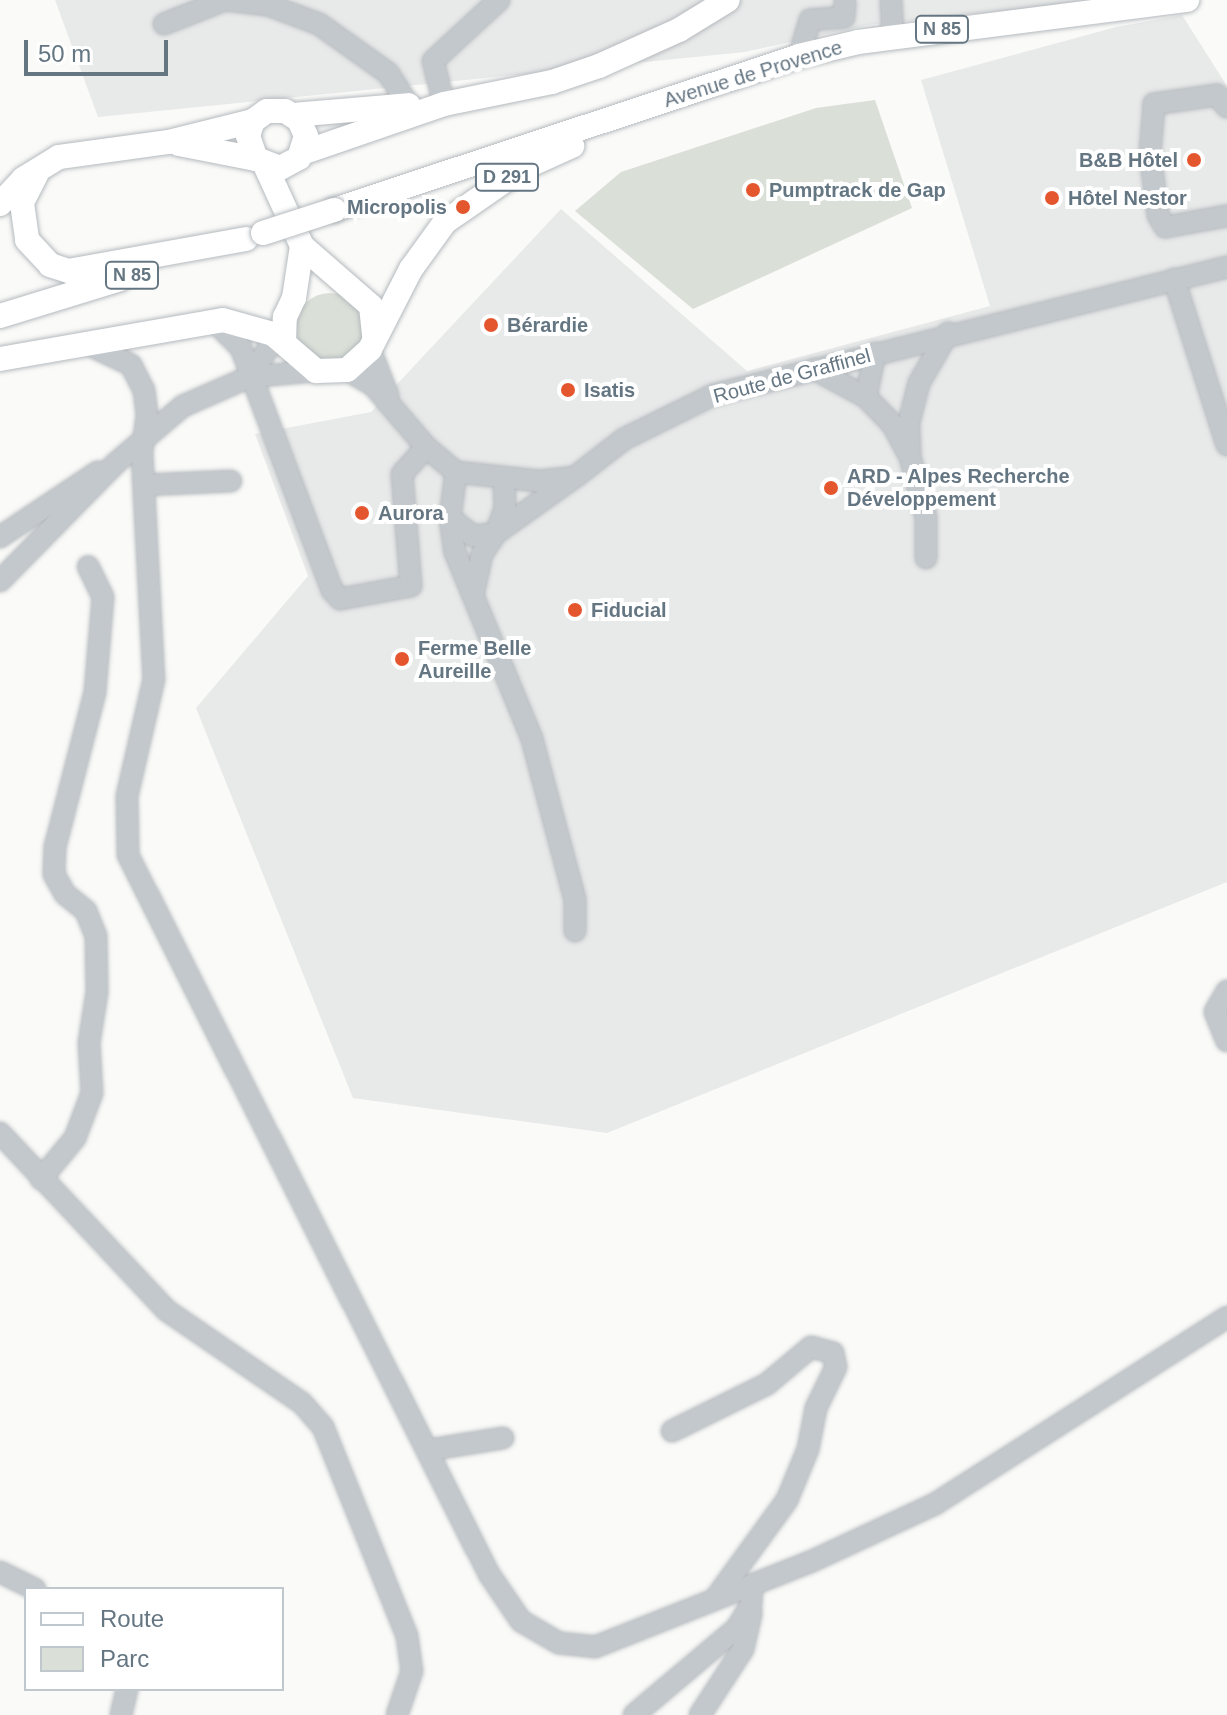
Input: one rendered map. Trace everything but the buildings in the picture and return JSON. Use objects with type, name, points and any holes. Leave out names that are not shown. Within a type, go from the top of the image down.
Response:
[{"type":"main road","points":[[0,204],[42,165],[75,152],[169,142],[253,121],[267,111],[293,115],[444,104],[539,86],[599,66],[679,30],[728,0]]},
{"type":"main road","name":"Avenue de Provence","points":[[254,236],[799,56],[893,36],[1106,5],[1187,0]]},
{"type":"main road","name":"D 291","points":[[372,344],[428,241],[463,207],[523,168],[703,90]]},
{"type":"main road","points":[[169,142],[280,168],[298,158],[444,104]]},
{"type":"main road","points":[[288,206],[306,136],[293,115]]},
{"type":"main road","points":[[253,121],[248,136],[260,162],[288,206],[302,246],[340,282]]},
{"type":"main road","points":[[42,165],[22,203],[22,221],[37,254],[68,271],[254,236]]},
{"type":"main road","name":"N 85","points":[[0,316],[254,236]]},
{"type":"main road","points":[[282,335],[294,298],[302,246]]},
{"type":"main road","points":[[0,359],[214,321],[241,322],[282,335],[296,358],[316,371],[347,370],[372,344],[371,306],[356,288],[340,282],[317,282],[294,298]]},
{"type":"street","points":[[444,104],[433,61],[499,0]]},
{"type":"street","points":[[891,0],[893,36]]},
{"type":"street","points":[[164,24],[218,1],[268,5],[319,24],[388,73],[409,105]]},
{"type":"street","points":[[799,56],[810,20],[844,17],[845,3]]},
{"type":"street","points":[[1227,107],[1217,95],[1154,104],[1150,154],[1158,215],[1165,227],[1227,216]]},
{"type":"street","name":"Route de Graffinel","points":[[496,533],[624,439],[688,406],[948,333],[1227,267]]},
{"type":"street","points":[[1174,279],[1227,445]]},
{"type":"street","points":[[214,321],[241,348],[249,377],[332,590],[340,599],[411,586],[402,474],[426,447]]},
{"type":"street","points":[[926,558],[926,517],[910,457],[909,422],[918,390],[948,333]]},
{"type":"street","points":[[249,377],[282,335]]},
{"type":"street","points":[[87,344],[118,354],[140,376],[147,416],[142,439],[154,679],[127,796],[128,855],[268,1141],[503,1596],[521,1621],[542,1636],[595,1647],[715,1599],[752,1595],[910,1518],[1227,1317]]},
{"type":"street","points":[[372,344],[396,410]]},
{"type":"street","points":[[906,345],[918,390]]},
{"type":"street","points":[[875,353],[871,402],[910,457]]},
{"type":"street","points":[[814,369],[871,402],[897,408],[918,390]]},
{"type":"street","points":[[347,370],[373,385],[426,447],[456,472],[504,480],[575,477]]},
{"type":"street","points":[[0,581],[116,463],[197,397],[249,377],[316,371]]},
{"type":"street","points":[[0,537],[63,490],[116,463]]},
{"type":"street","points":[[456,472],[450,518],[455,552],[474,591],[532,739],[575,900],[575,931]]},
{"type":"street","points":[[474,591],[477,567],[496,533],[505,508],[504,480]]},
{"type":"street","points":[[144,485],[231,481]]},
{"type":"street","points":[[450,518],[473,536],[496,533]]},
{"type":"street","points":[[41,1179],[75,1138],[92,1093],[89,1043],[97,992],[96,936],[86,911],[65,894],[54,874],[55,847],[95,692],[103,597],[88,566]]},
{"type":"street","points":[[1227,991],[1215,1012],[1227,1041]]},
{"type":"street","points":[[0,1133],[184,1325],[302,1403],[323,1427],[407,1636],[412,1671],[397,1715]]},
{"type":"street","points":[[672,1431],[767,1384],[811,1347],[833,1353],[836,1367],[816,1408],[795,1485],[715,1599]]},
{"type":"street","points":[[428,1450],[503,1438]]},
{"type":"street","points":[[0,1572],[31,1587]]},
{"type":"street","points":[[634,1715],[729,1636],[752,1595]]},
{"type":"street","points":[[700,1715],[743,1649],[752,1595]]},
{"type":"street","points":[[121,1715],[127,1691]]},
{"type":"shaded area","points":[[55,0],[1105,0],[867,25],[745,52],[98,117]]},
{"type":"shaded area","points":[[1182,15],[1227,86],[1227,882],[607,1133],[353,1098],[196,708],[308,576],[255,434],[371,412],[561,209],[747,371],[990,306],[921,80],[1116,27]]},
{"type":"green space","name":"Pumptrack de Gap","points":[[875,100],[912,208],[693,309],[575,211],[621,172],[816,108]]},
{"type":"green space","points":[[330,293],[354,303],[364,327],[354,351],[330,361],[306,351],[296,327],[306,303]]},
{"type":"place","name":"B&B Hôtel","points":[[1194,160]]},
{"type":"place","name":"Pumptrack de Gap","points":[[753,190]]},
{"type":"place","name":"Hôtel Nestor","points":[[1052,198]]},
{"type":"place","name":"Micropolis","points":[[463,207]]},
{"type":"place","name":"Bérardie","points":[[491,325]]},
{"type":"place","name":"Isatis","points":[[568,390]]},
{"type":"place","name":"ARD - Alpes Recherche Développement","points":[[831,488]]},
{"type":"place","name":"Aurora","points":[[362,513]]},
{"type":"place","name":"Fiducial","points":[[575,610]]},
{"type":"place","name":"Ferme Belle Aureille","points":[[402,659]]}]
